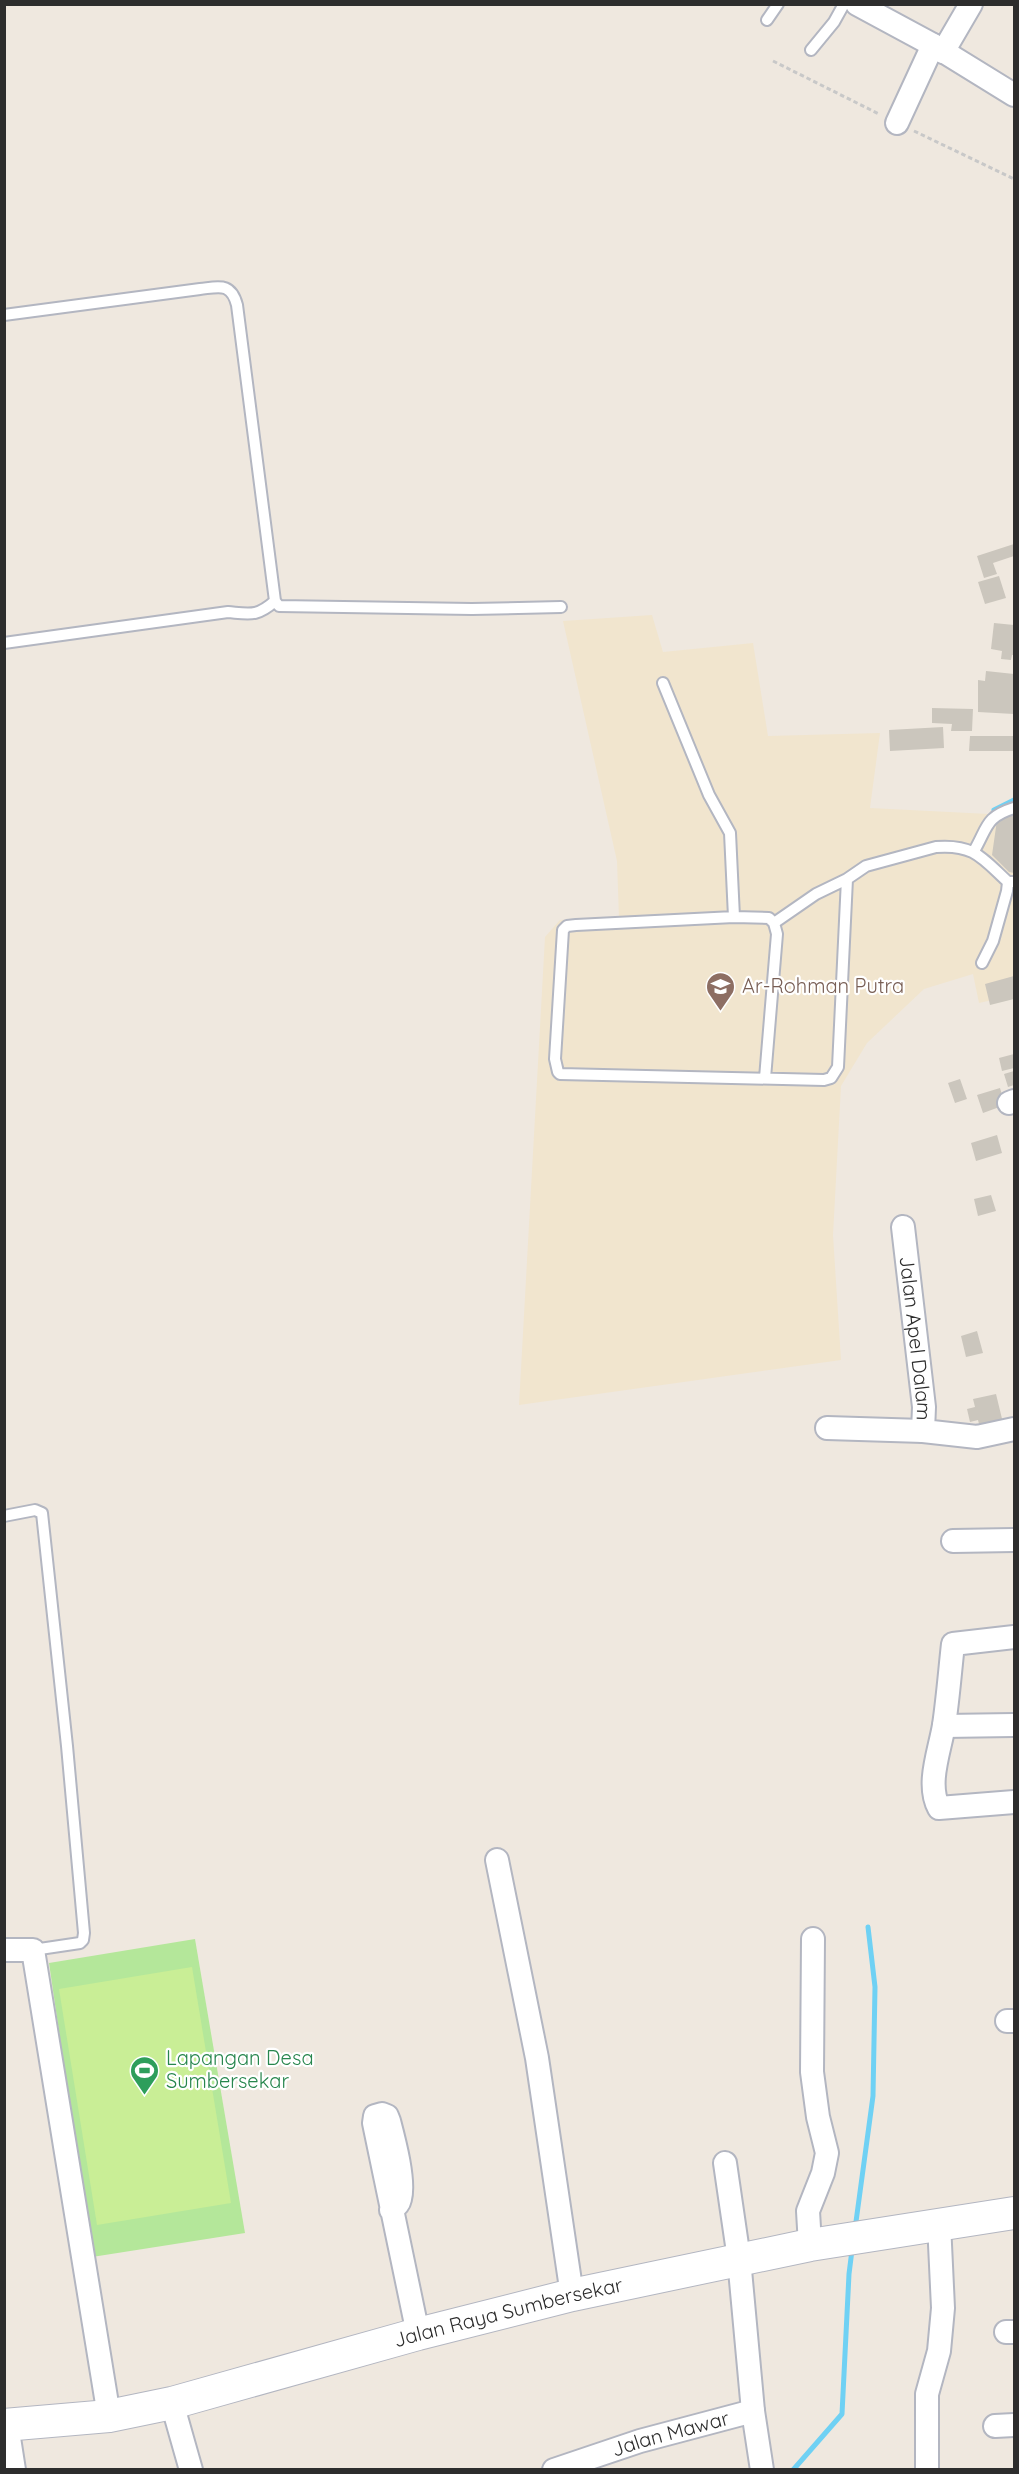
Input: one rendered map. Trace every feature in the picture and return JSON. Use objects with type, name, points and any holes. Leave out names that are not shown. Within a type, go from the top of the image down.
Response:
[{"type":"main road","name":"Jalan Raya Sumbersekar","points":[[6,2425],[109,2416],[172,2403],[418,2334],[572,2295],[810,2245],[1014,2213]]},
{"type":"street","points":[[857,4],[1014,95]]},
{"type":"street","points":[[897,123],[938,49],[971,4]]},
{"type":"street","name":"Jalan Apel Dalam","points":[[903,1227],[924,1407],[923,1431],[977,1437],[1014,1429]]},
{"type":"street","points":[[827,1428],[923,1431]]},
{"type":"street","points":[[953,1542],[1014,1540]]},
{"type":"street","points":[[1014,1637],[953,1644],[944,1726],[935,1777],[939,1808],[1014,1803]]},
{"type":"street","points":[[944,1726],[1014,1725]]},
{"type":"street","points":[[497,1860],[537,2058],[572,2295]]},
{"type":"street","points":[[810,2245],[808,2211],[823,2173],[827,2153],[818,2117],[812,2072],[813,1939]]},
{"type":"street","points":[[4,1950],[33,1950],[109,2416]]},
{"type":"street","points":[[725,2163],[739,2259],[753,2411],[762,2469]]},
{"type":"street","points":[[392,2210],[418,2334]]},
{"type":"street","points":[[927,2469],[926,2401],[939,2351],[943,2308],[939,2223]]},
{"type":"street","points":[[172,2403],[191,2469]]},
{"type":"street","name":"Jalan Mawar","points":[[554,2469],[640,2442],[753,2411]]},
{"type":"street","points":[[6,2425],[14,2469]]},
{"type":"lane","points":[[767,20],[778,4]]},
{"type":"lane","points":[[811,50],[834,22],[844,4]]},
{"type":"lane","points":[[4,315],[200,289],[224,287],[233,294],[237,304],[275,601],[284,607],[561,607]]},
{"type":"lane","points":[[4,643],[228,612],[252,615],[262,612],[275,601]]},
{"type":"lane","points":[[663,683],[710,795],[730,833],[734,916]]},
{"type":"lane","points":[[974,851],[990,819],[1014,808]]},
{"type":"lane","points":[[774,923],[816,894],[847,879],[866,866],[936,847],[956,847],[974,851],[1011,882],[993,941],[982,963]]},
{"type":"lane","points":[[765,1078],[777,934],[774,923],[769,918],[734,916],[576,925],[565,928],[561,933],[555,1059],[558,1072],[565,1076],[824,1080],[831,1078],[837,1072],[847,879]]},
{"type":"lane","points":[[4,1516],[35,1510],[42,1513],[84,1933],[83,1940],[76,1945],[33,1950]]},
{"type":"shaded area","name":"Ar-Rohman Putra","points":[[652,615],[663,652],[753,643],[768,736],[880,733],[870,808],[989,814],[1014,802],[1014,995],[979,1003],[973,974],[924,989],[867,1043],[841,1086],[833,1235],[841,1360],[519,1405],[545,937],[560,920],[619,918],[617,861],[563,621]]},
{"type":"green space","name":"Lapangan Desa Sumbersekar","points":[[195,1939],[245,2233],[92,2257],[49,1963]]},
{"type":"green space","name":"Lapangan Desa Sumbersekar","points":[[192,1967],[231,2203],[97,2225],[59,1989]]},
{"type":"building","points":[[1014,544],[1014,556],[993,563],[997,574],[984,578],[977,556]]},
{"type":"building","points":[[999,576],[1006,598],[985,604],[978,582]]},
{"type":"building","points":[[994,623],[1014,625],[1014,655],[1011,660],[1001,659],[1002,651],[991,649]]},
{"type":"building","points":[[986,671],[1014,674],[1014,714],[978,712],[978,680],[985,681]]},
{"type":"building","points":[[932,708],[973,709],[972,731],[951,731],[952,724],[932,723]]},
{"type":"building","points":[[943,727],[944,748],[890,751],[889,730]]},
{"type":"building","points":[[970,736],[1014,736],[1014,751],[969,751]]},
{"type":"building","points":[[1014,810],[1014,873],[1009,872],[992,855],[997,820]]},
{"type":"building","points":[[1014,976],[1014,999],[990,1005],[985,984]]},
{"type":"building","points":[[1014,1054],[1014,1068],[1002,1071],[999,1058]]},
{"type":"building","points":[[1014,1071],[1014,1085],[1008,1087],[1004,1074]]},
{"type":"building","points":[[960,1079],[967,1099],[955,1103],[948,1083]]},
{"type":"building","points":[[1000,1088],[1005,1105],[983,1113],[977,1095]]},
{"type":"building","points":[[997,1135],[1002,1153],[976,1161],[971,1143]]},
{"type":"building","points":[[991,1195],[996,1211],[978,1216],[974,1199]]},
{"type":"building","points":[[977,1331],[983,1353],[966,1357],[961,1336]]},
{"type":"building","points":[[996,1394],[1004,1427],[981,1432],[978,1420],[970,1422],[967,1409],[975,1407],[973,1399]]},
{"type":"waterway","points":[[994,810],[1014,800]]},
{"type":"waterway","points":[[855,2229],[873,2096],[875,1987],[868,1927]]},
{"type":"waterway","points":[[793,2470],[842,2414],[852,2250]]},
{"type":"place","name":"Ar-Rohman Putra","points":[[721,1012]]},
{"type":"place","name":"Lapangan Desa Sumbersekar","points":[[145,2096]]}]
